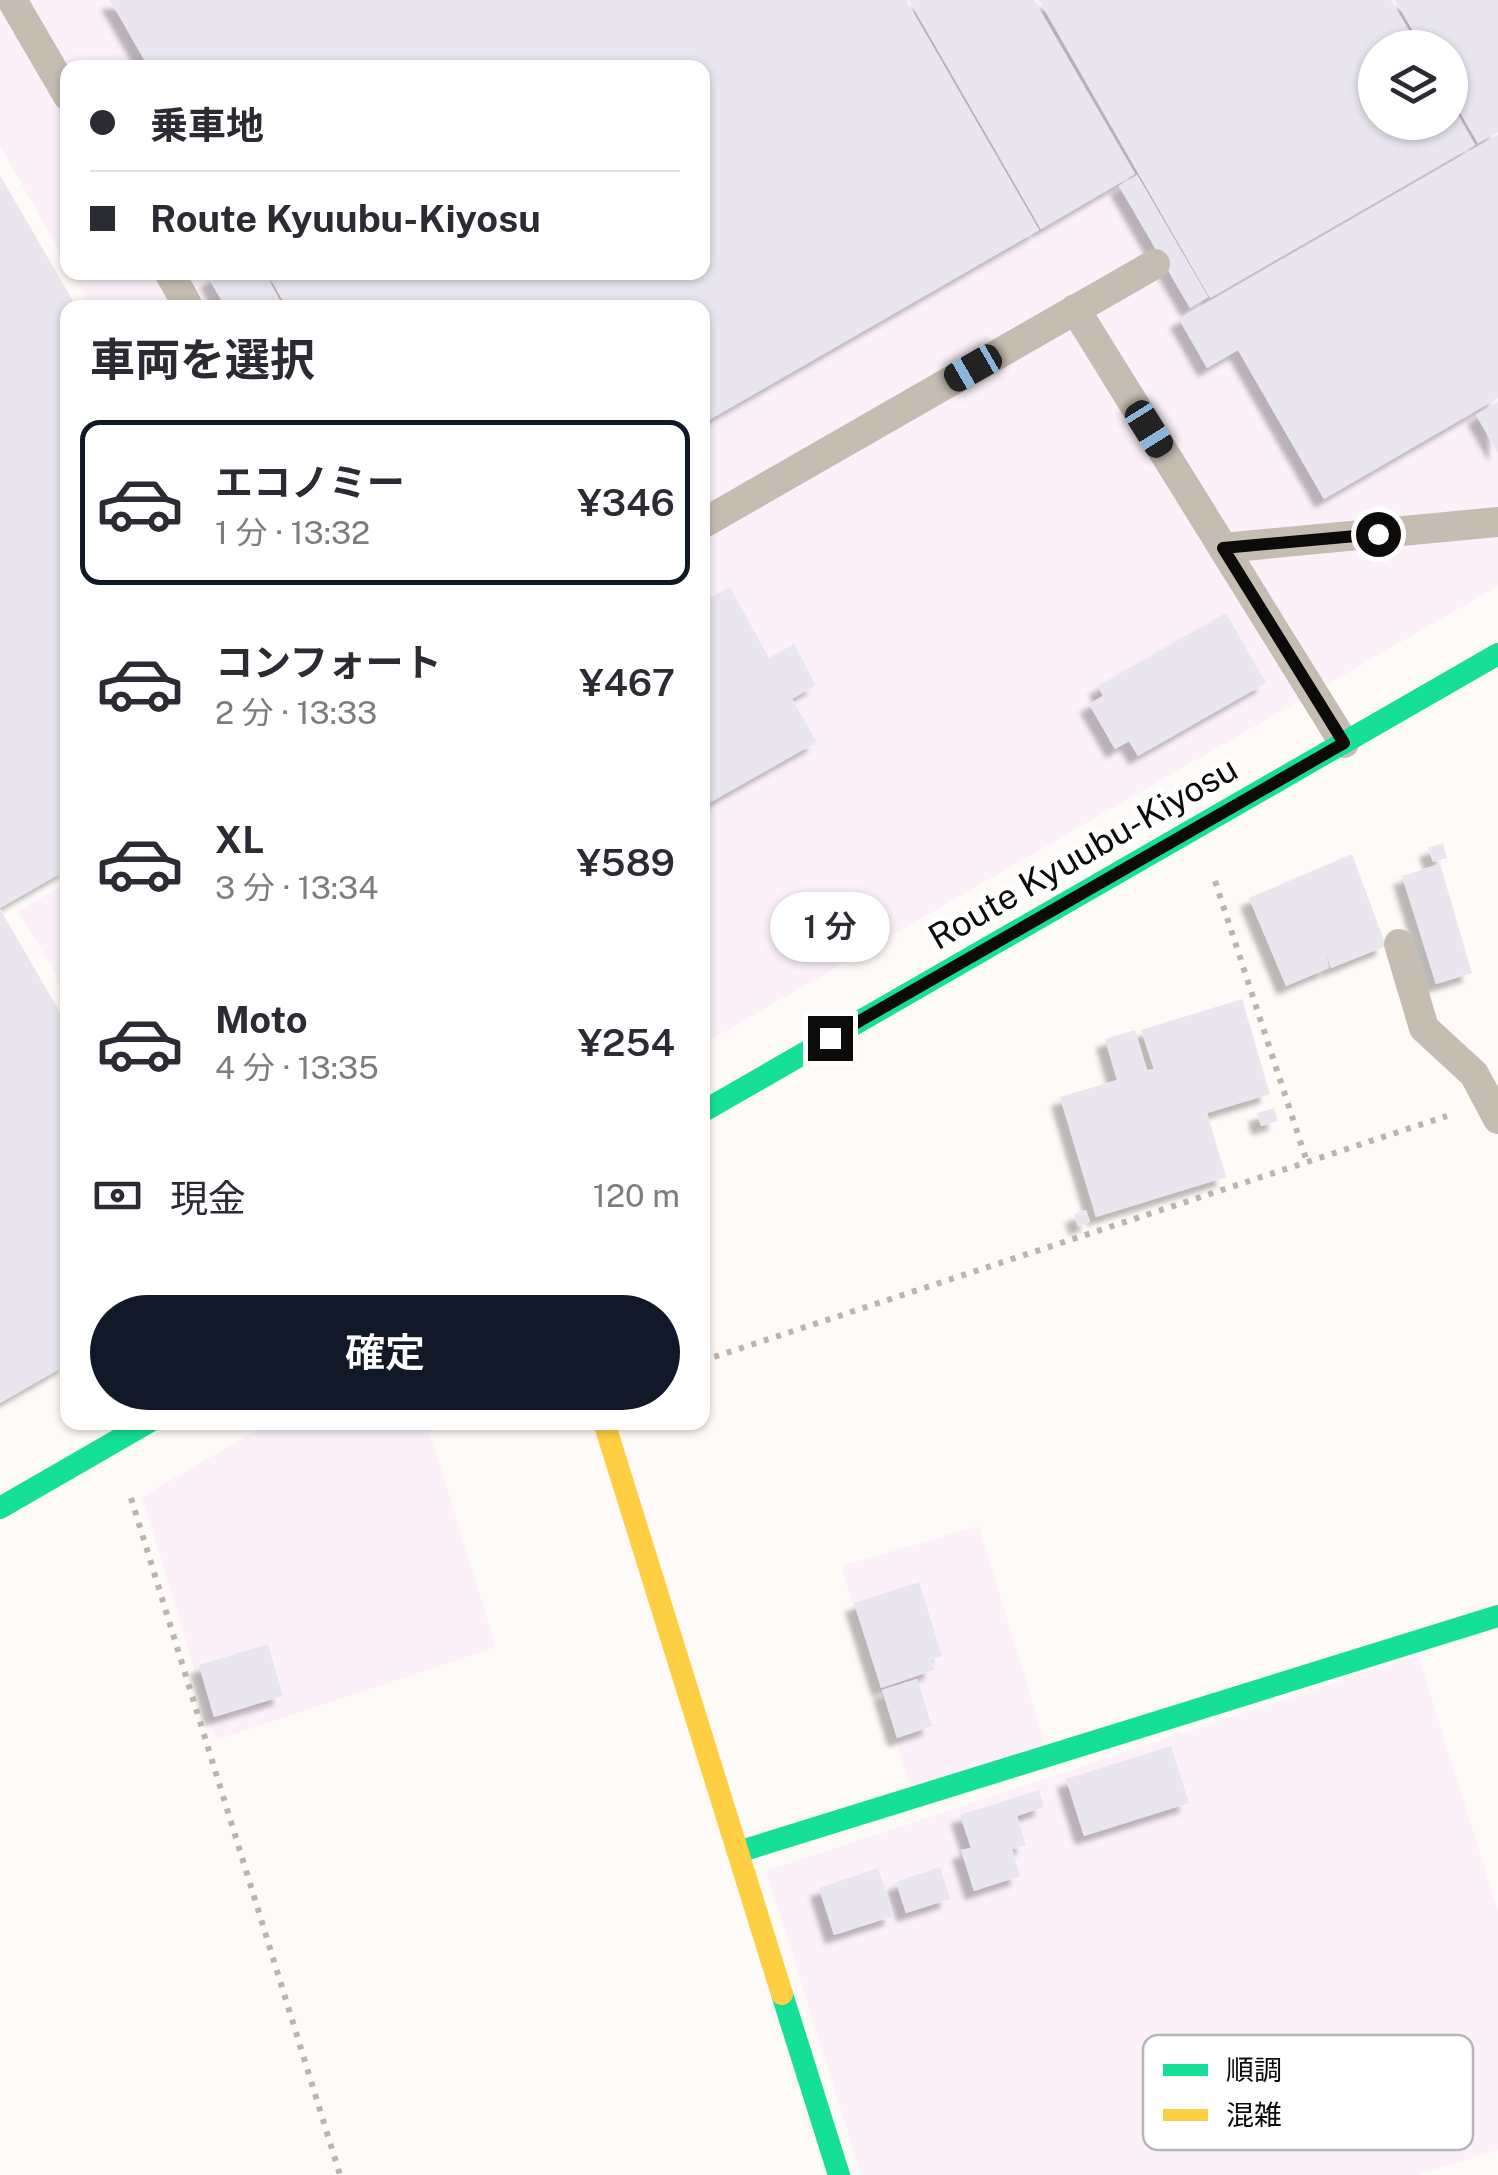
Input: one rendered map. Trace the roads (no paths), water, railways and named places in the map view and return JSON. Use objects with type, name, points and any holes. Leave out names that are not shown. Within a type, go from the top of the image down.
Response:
[{"type":"street","name":"Route Kyuubu-Kiyosu","points":[[710,1107],[1498,654]]},
{"type":"street","points":[[0,1508],[136,1430]]},
{"type":"street","points":[[606,1430],[838,2175]]},
{"type":"street","points":[[738,1852],[1498,1616]]},
{"type":"lane","points":[[12,0],[60,82]]},
{"type":"lane","points":[[710,519],[1154,264]]},
{"type":"lane","points":[[1075,310],[1344,743]]},
{"type":"lane","points":[[1223,548],[1498,522]]},
{"type":"lane","points":[[1399,944],[1424,1028],[1474,1074],[1495,1110]]}]
